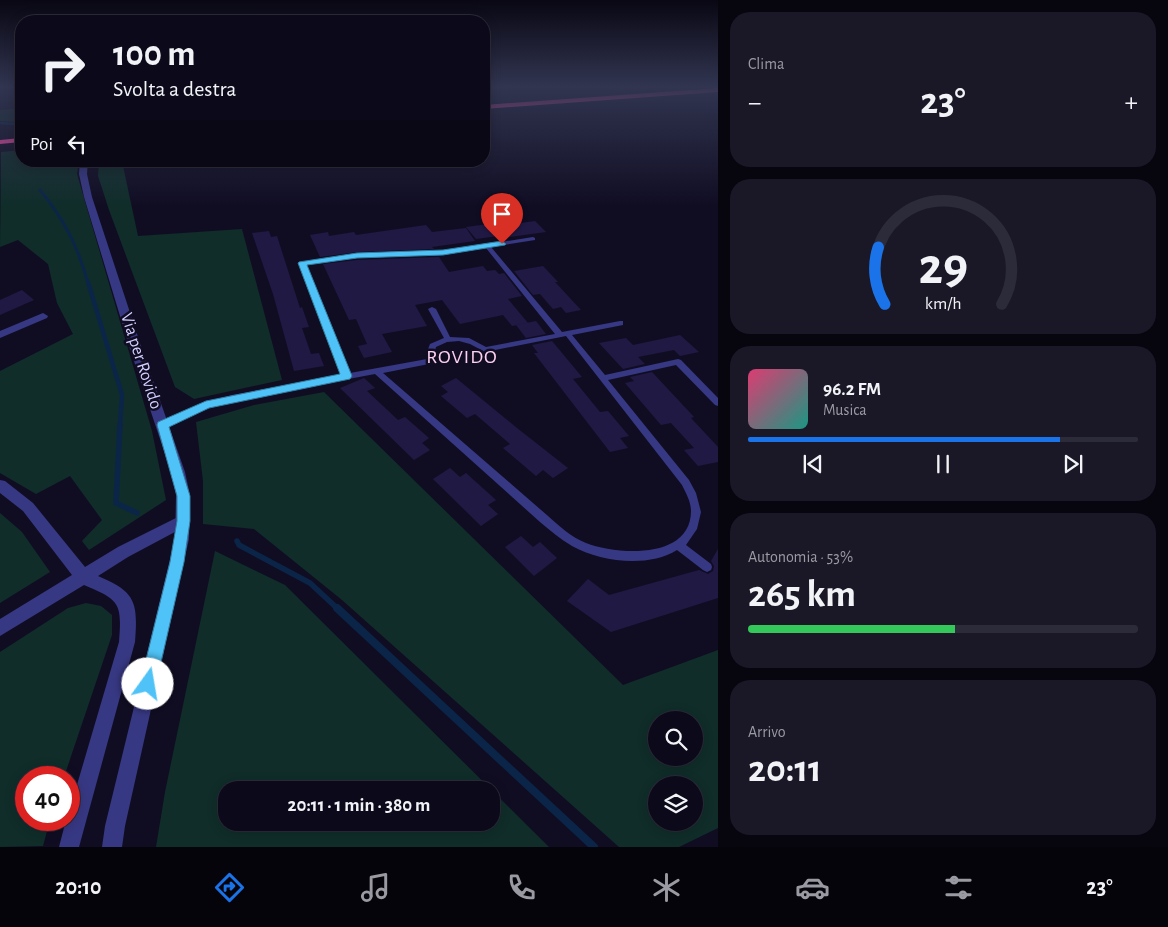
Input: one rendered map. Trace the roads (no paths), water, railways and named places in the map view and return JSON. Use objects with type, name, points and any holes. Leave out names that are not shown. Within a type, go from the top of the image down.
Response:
[{"type":"highway","points":[[0,134],[15,133]]},
{"type":"highway","points":[[0,142],[15,141]]},
{"type":"street","name":"Via per Rovido","points":[[83,167],[82,174],[88,196],[183,496],[183,521],[177,562],[112,847]]},
{"type":"street","points":[[0,335],[43,316]]},
{"type":"street","points":[[0,485],[28,507],[83,577],[113,590],[126,604],[130,614],[127,642],[69,847]]},
{"type":"street","points":[[0,628],[123,552],[183,521]]},
{"type":"street","name":"Via per Rovido","points":[[107,847],[116,826]]},
{"type":"lane","points":[[346,376],[302,263],[357,256],[443,252],[534,239]]},
{"type":"lane","points":[[376,371],[544,519],[581,546],[598,552],[644,555],[665,552],[680,546],[688,539],[694,526],[696,511],[686,483],[603,378],[487,246]]},
{"type":"lane","points":[[432,309],[448,339]]},
{"type":"lane","points":[[162,425],[206,405],[346,376],[431,361],[430,354],[433,346],[448,339],[471,340],[485,350],[620,323]]},
{"type":"lane","points":[[603,378],[678,362],[718,402]]},
{"type":"lane","points":[[680,546],[707,568]]},
{"type":"waterway","points":[[40,190],[69,234],[80,257],[88,283]]},
{"type":"waterway","points":[[88,282],[122,395],[120,426]]},
{"type":"waterway","points":[[120,424],[116,503],[137,513]]},
{"type":"waterway","points":[[237,541],[239,545],[310,583],[339,610]]},
{"type":"waterway","points":[[337,608],[594,847]]},
{"type":"district","name":"ROVIDO","points":[[462,357]]}]
